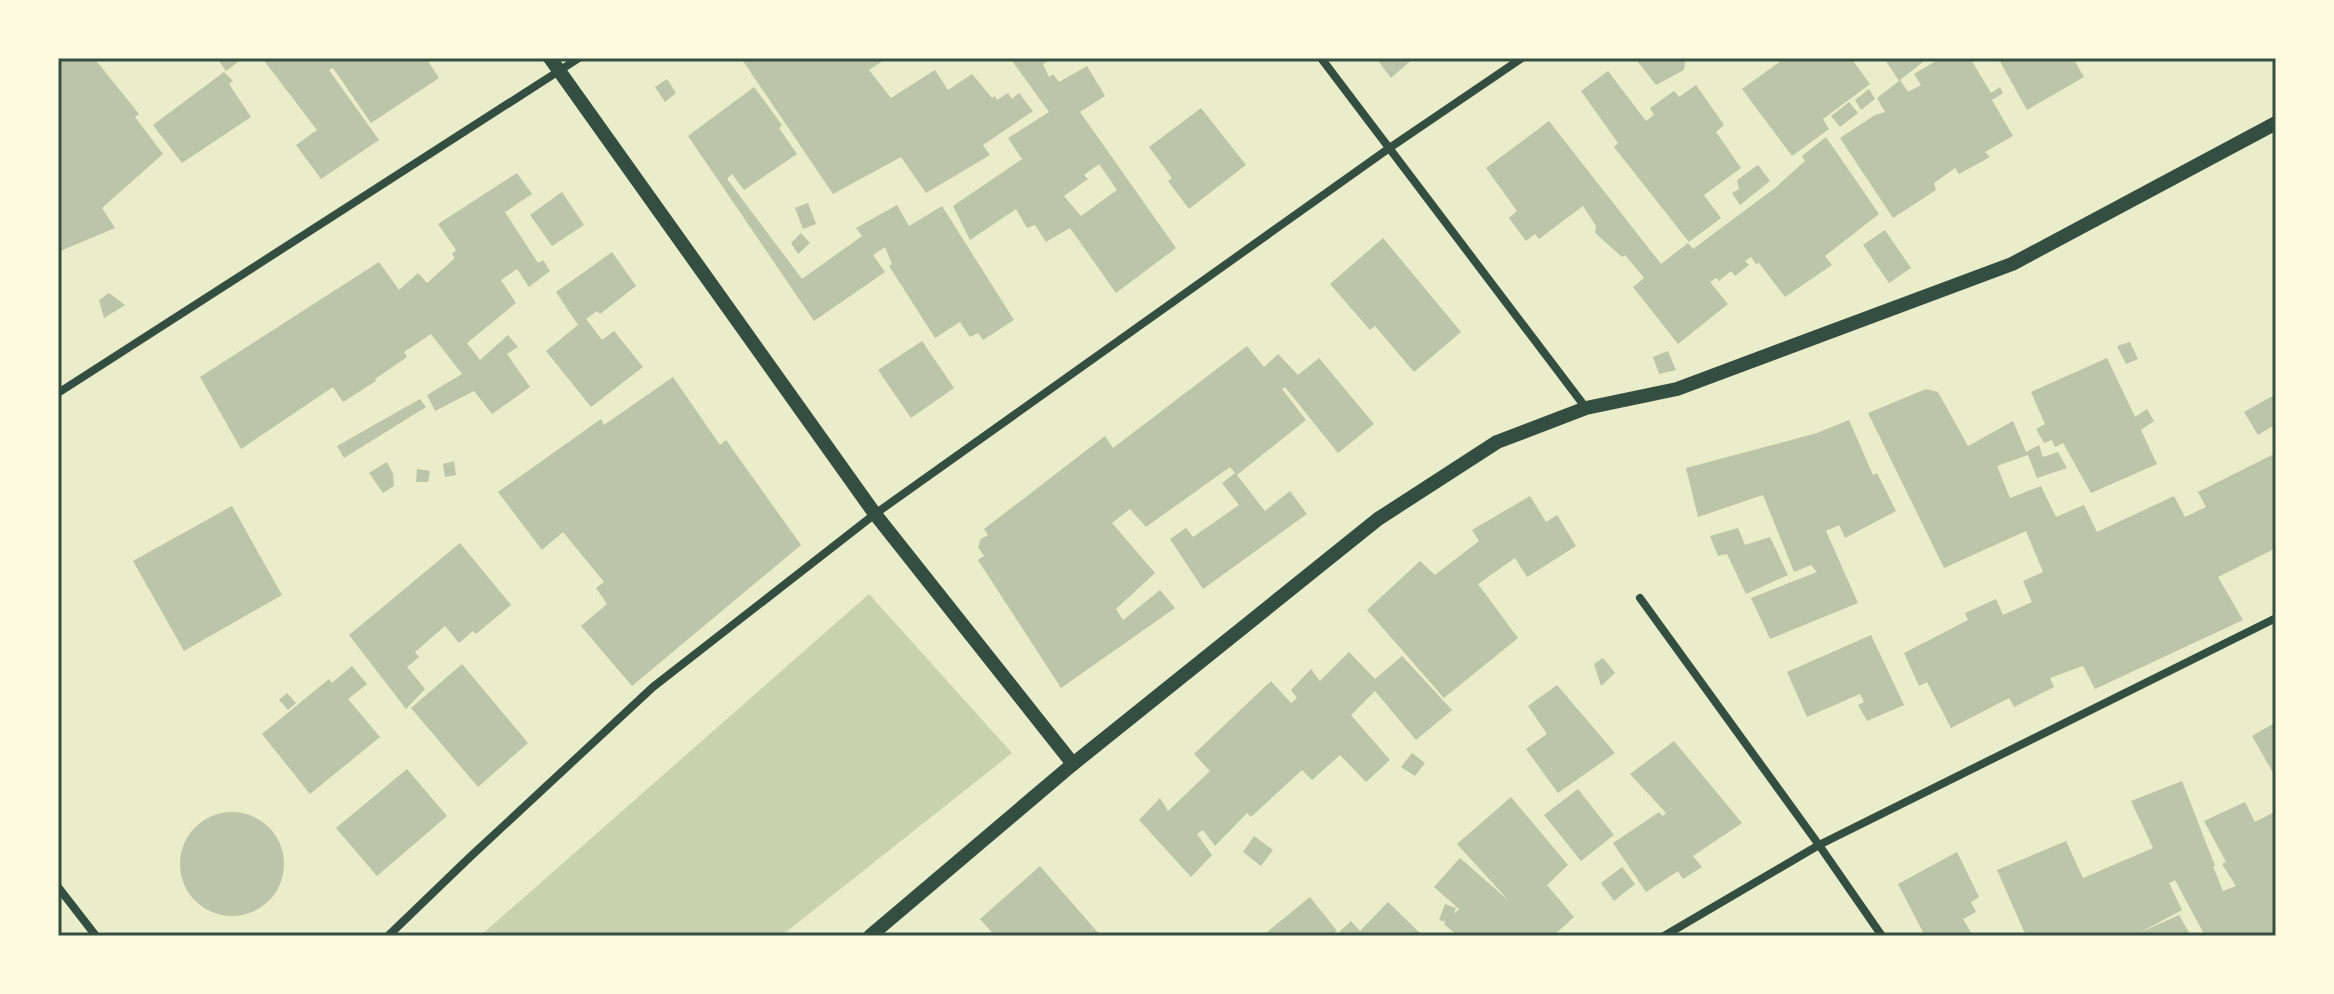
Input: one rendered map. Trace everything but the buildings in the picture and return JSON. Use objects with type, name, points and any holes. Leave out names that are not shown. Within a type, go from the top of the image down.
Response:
[{"type":"street","points":[[58,393],[554,64],[579,58]]},
{"type":"street","points":[[1321,58],[1586,408]]},
{"type":"street","points":[[388,936],[653,687],[875,514],[1388,149],[1522,58]]},
{"type":"street","points":[[554,64],[875,514],[1073,764]]},
{"type":"street","points":[[870,936],[1073,764],[1378,519],[1497,442],[1586,408],[1677,389],[2012,264],[2276,123]]},
{"type":"street","points":[[1640,598],[1882,936]]},
{"type":"street","points":[[1664,936],[1819,845],[2276,618]]},
{"type":"street","points":[[58,887],[96,936]]},
{"type":"green space","points":[[869,594],[1012,753],[781,936],[480,936]]}]
